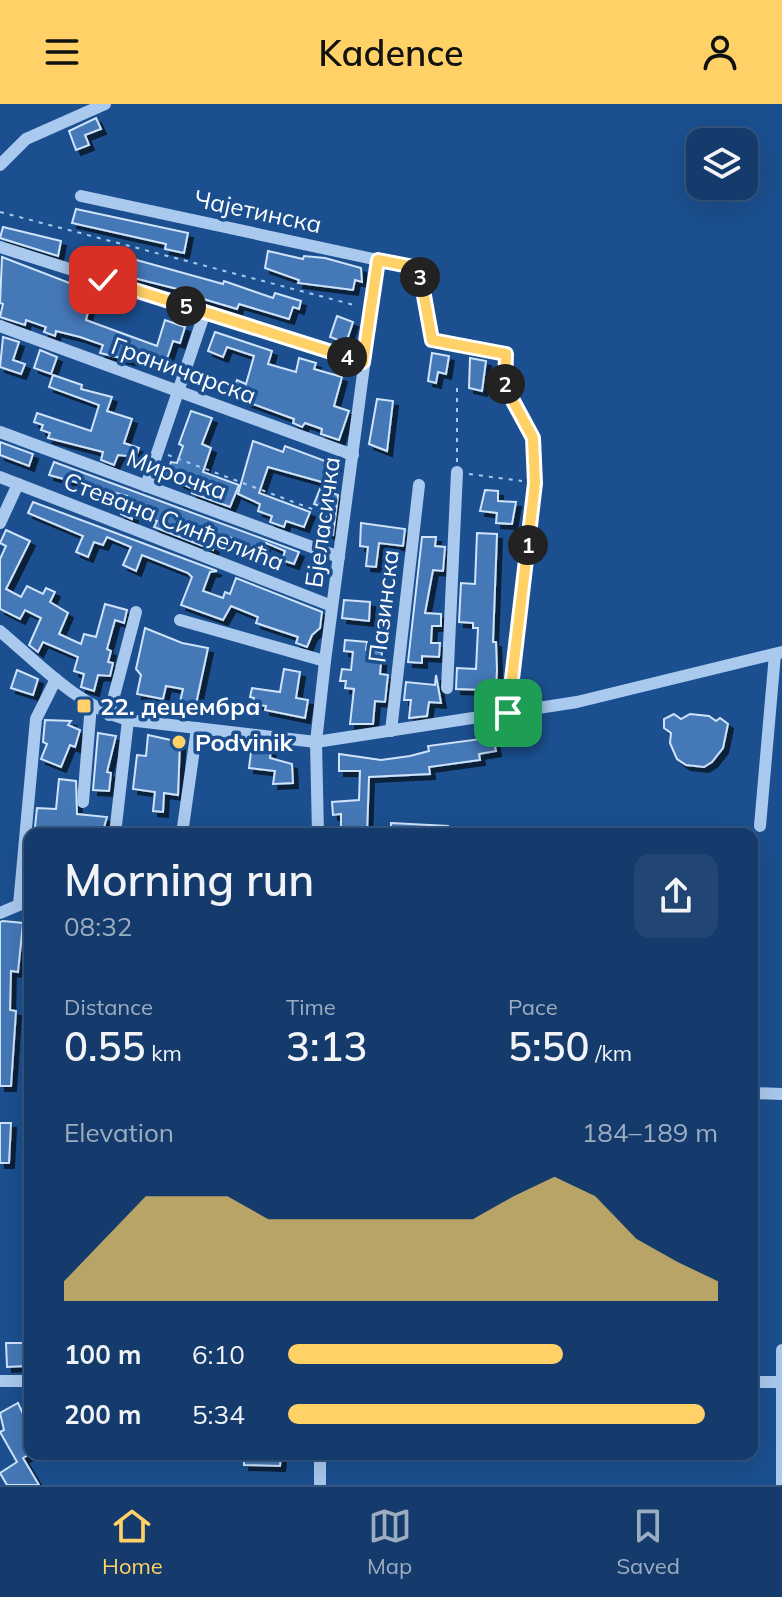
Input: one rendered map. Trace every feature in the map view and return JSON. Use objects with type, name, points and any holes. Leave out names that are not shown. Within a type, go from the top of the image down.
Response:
[{"type":"street","points":[[0,165],[26,139],[105,104]]},
{"type":"street","name":"Чајетинска","points":[[81,196],[378,260]]},
{"type":"street","points":[[0,247],[363,362]]},
{"type":"street","points":[[371,309],[378,260]]},
{"type":"street","name":"Бјеласичка","points":[[318,828],[316,742],[371,309]]},
{"type":"street","points":[[146,486],[205,312]]},
{"type":"street","name":"Граничарска","points":[[0,326],[353,455]]},
{"type":"street","name":"Мирочка","points":[[0,432],[339,557]]},
{"type":"street","points":[[447,688],[457,472]]},
{"type":"street","name":"Стевана Синђелића","points":[[0,477],[332,606]]},
{"type":"street","points":[[508,713],[535,483]]},
{"type":"street","points":[[0,523],[18,484]]},
{"type":"street","name":"Пазинска","points":[[391,731],[419,485]]},
{"type":"street","points":[[109,715],[136,612]]},
{"type":"street","points":[[180,620],[325,661]]},
{"type":"street","points":[[0,631],[56,679],[109,715],[128,720],[316,742],[577,702],[778,653],[760,826]]},
{"type":"street","points":[[26,828],[36,719],[56,679]]},
{"type":"street","points":[[83,802],[91,705]]},
{"type":"street","points":[[116,828],[128,720]]},
{"type":"street","points":[[183,828],[197,728]]},
{"type":"street","points":[[0,913],[19,905],[24,850]]},
{"type":"street","points":[[758,1093],[782,1094]]},
{"type":"street","points":[[782,1350],[782,1485]]},
{"type":"street","points":[[0,1381],[24,1381]]},
{"type":"street","points":[[758,1382],[781,1382]]},
{"type":"street","points":[[320,1460],[320,1485]]},
{"type":"path","points":[[0,212],[371,309]]},
{"type":"path","points":[[378,260],[419,268],[432,340],[506,354],[505,386],[533,438],[535,483],[457,472],[457,387]]},
{"type":"path","points":[[158,452],[343,520]]},
{"type":"building","points":[[96,118],[101,129],[85,135],[89,145],[76,150],[69,131]]},
{"type":"building","points":[[76,209],[188,233],[184,253],[165,249],[166,244],[72,223]]},
{"type":"building","points":[[3,227],[61,241],[58,256],[0,238]]},
{"type":"building","points":[[268,251],[303,259],[304,256],[325,258],[361,268],[362,282],[355,280],[353,290],[298,283],[299,280],[265,268]]},
{"type":"building","points":[[115,254],[223,284],[224,281],[273,298],[275,293],[301,301],[299,309],[293,307],[289,319],[239,304],[237,309],[200,298],[201,295],[110,272]]},
{"type":"building","points":[[2,257],[93,292],[86,320],[157,346],[165,320],[185,327],[180,343],[173,341],[166,362],[141,354],[138,362],[100,353],[103,345],[80,337],[56,331],[55,336],[44,332],[46,327],[26,320],[25,325],[0,317],[3,304],[0,303]]},
{"type":"building","points":[[337,316],[353,322],[346,343],[330,337]]},
{"type":"building","points":[[215,332],[272,351],[268,364],[296,372],[299,358],[316,363],[314,369],[342,377],[334,406],[349,411],[339,440],[321,434],[322,429],[305,423],[302,427],[293,423],[294,419],[231,396],[237,380],[246,384],[254,356],[227,347],[223,357],[208,351]]},
{"type":"building","points":[[3,337],[19,342],[13,360],[25,364],[21,374],[0,367]]},
{"type":"building","points":[[40,350],[57,357],[51,374],[34,368]]},
{"type":"building","points":[[432,353],[449,356],[446,374],[438,372],[436,383],[428,381]]},
{"type":"building","points":[[470,358],[486,361],[482,391],[469,388]]},
{"type":"building","points":[[53,375],[82,385],[81,389],[112,397],[107,411],[132,419],[124,443],[139,448],[136,457],[118,455],[114,465],[101,460],[103,452],[48,438],[50,433],[41,430],[43,425],[34,422],[37,413],[91,431],[99,405],[49,387]]},
{"type":"building","points":[[377,399],[393,401],[387,451],[369,444]]},
{"type":"building","points":[[191,411],[212,418],[202,444],[211,448],[203,472],[239,485],[230,507],[192,493],[193,489],[166,476],[171,462],[177,463],[183,446],[179,444]]},
{"type":"building","points":[[253,441],[283,452],[285,446],[336,465],[329,484],[268,467],[259,493],[310,512],[304,527],[286,521],[284,527],[270,522],[272,516],[258,511],[260,504],[238,494]]},
{"type":"building","points":[[0,442],[33,454],[29,466],[0,455]]},
{"type":"building","points":[[54,462],[299,552],[294,564],[282,560],[285,551],[266,543],[263,551],[229,537],[223,543],[216,541],[213,550],[154,527],[157,521],[134,512],[132,519],[121,514],[127,496],[49,475]]},
{"type":"building","points":[[320,489],[338,495],[333,535],[322,531],[329,510],[314,504]]},
{"type":"building","points":[[485,490],[498,491],[498,501],[516,502],[512,524],[496,523],[497,513],[480,511]]},
{"type":"building","points":[[33,502],[217,571],[210,572],[203,591],[223,598],[225,592],[230,594],[236,578],[322,612],[320,628],[312,635],[307,647],[296,643],[298,637],[256,623],[258,617],[231,606],[223,620],[181,605],[192,577],[188,573],[142,555],[136,571],[123,565],[131,547],[107,537],[103,545],[94,542],[88,557],[76,552],[83,536],[28,513]]},
{"type":"building","points":[[361,523],[405,529],[403,546],[379,543],[376,567],[366,566],[368,547],[360,546]]},
{"type":"building","points":[[6,530],[30,541],[6,589],[21,597],[27,586],[43,594],[46,588],[55,592],[50,602],[68,613],[59,634],[81,644],[84,634],[96,637],[105,604],[127,610],[124,623],[115,620],[107,649],[111,651],[108,662],[113,663],[110,676],[98,675],[94,691],[81,687],[84,674],[74,671],[78,657],[43,642],[38,652],[29,645],[41,618],[25,610],[20,619],[0,609],[0,559],[6,546],[0,543]]},
{"type":"building","points":[[477,533],[497,534],[493,642],[496,642],[497,670],[495,705],[484,704],[485,690],[456,689],[457,668],[476,669],[478,628],[473,628],[473,623],[459,622],[461,583],[475,584]]},
{"type":"building","points":[[422,537],[436,537],[435,546],[445,547],[443,571],[433,570],[425,613],[441,614],[441,626],[432,626],[431,643],[440,643],[439,657],[422,656],[422,663],[408,662]]},
{"type":"building","points":[[344,600],[370,602],[369,621],[342,618]]},
{"type":"building","points":[[145,628],[182,643],[208,648],[195,709],[179,706],[183,689],[166,686],[163,699],[137,694],[141,675],[136,669]]},
{"type":"building","points":[[345,640],[367,642],[366,650],[382,652],[380,674],[388,675],[385,702],[375,701],[373,724],[350,724],[354,689],[345,688],[346,681],[340,681],[342,669],[351,670],[353,652],[344,651]]},
{"type":"building","points":[[284,669],[300,672],[296,698],[308,700],[305,718],[265,710],[266,706],[253,704],[254,698],[250,697],[252,688],[280,692]]},
{"type":"building","points":[[17,670],[38,679],[33,695],[11,688]]},
{"type":"building","points":[[436,675],[441,703],[429,702],[427,716],[409,718],[411,700],[404,700],[406,682],[435,685]]},
{"type":"building","points":[[674,714],[681,719],[690,714],[709,716],[716,721],[720,718],[728,724],[723,748],[712,762],[704,767],[686,765],[677,759],[670,743],[671,733],[664,728],[664,719]]},
{"type":"building","points":[[45,720],[71,721],[68,725],[80,730],[75,747],[70,745],[61,767],[41,759],[47,744],[43,742]]},
{"type":"building","points":[[491,728],[496,751],[479,754],[480,760],[429,767],[430,774],[369,777],[367,828],[341,828],[341,814],[333,815],[332,802],[359,800],[360,771],[339,771],[339,754],[381,760],[410,756],[429,751],[428,746],[481,739],[480,730]]},
{"type":"building","points":[[98,733],[116,736],[107,772],[111,773],[109,791],[93,790]]},
{"type":"building","points":[[148,735],[180,742],[178,795],[164,793],[163,812],[153,811],[155,792],[133,789],[137,755],[146,756]]},
{"type":"building","points":[[256,746],[271,748],[270,758],[292,764],[293,783],[273,784],[275,771],[249,768],[251,752],[255,753]]},
{"type":"building","points":[[59,779],[76,781],[77,814],[107,817],[104,828],[35,827],[37,808],[56,809]]},
{"type":"building","points":[[391,823],[448,826],[448,828],[391,828]]},
{"type":"building","points":[[0,922],[23,923],[18,972],[11,971],[10,1010],[16,1011],[11,1086],[0,1086]]},
{"type":"building","points":[[0,1123],[11,1123],[9,1163],[0,1163]]},
{"type":"building","points":[[6,1343],[24,1343],[24,1366],[7,1367]]},
{"type":"building","points":[[18,1403],[24,1416],[23,1458],[39,1485],[7,1485],[0,1473],[17,1462],[0,1432],[4,1430],[0,1413]]},
{"type":"building","points":[[244,1460],[280,1460],[280,1466],[244,1465]]},
{"type":"place","name":"22. децембра","points":[[84,706]]},
{"type":"place","name":"Podvinik","points":[[179,742]]},
{"type":"route","points":[[103,280],[363,362],[378,260],[419,268],[432,340],[506,354],[505,386],[533,438],[532,470],[535,483],[508,713]]}]
